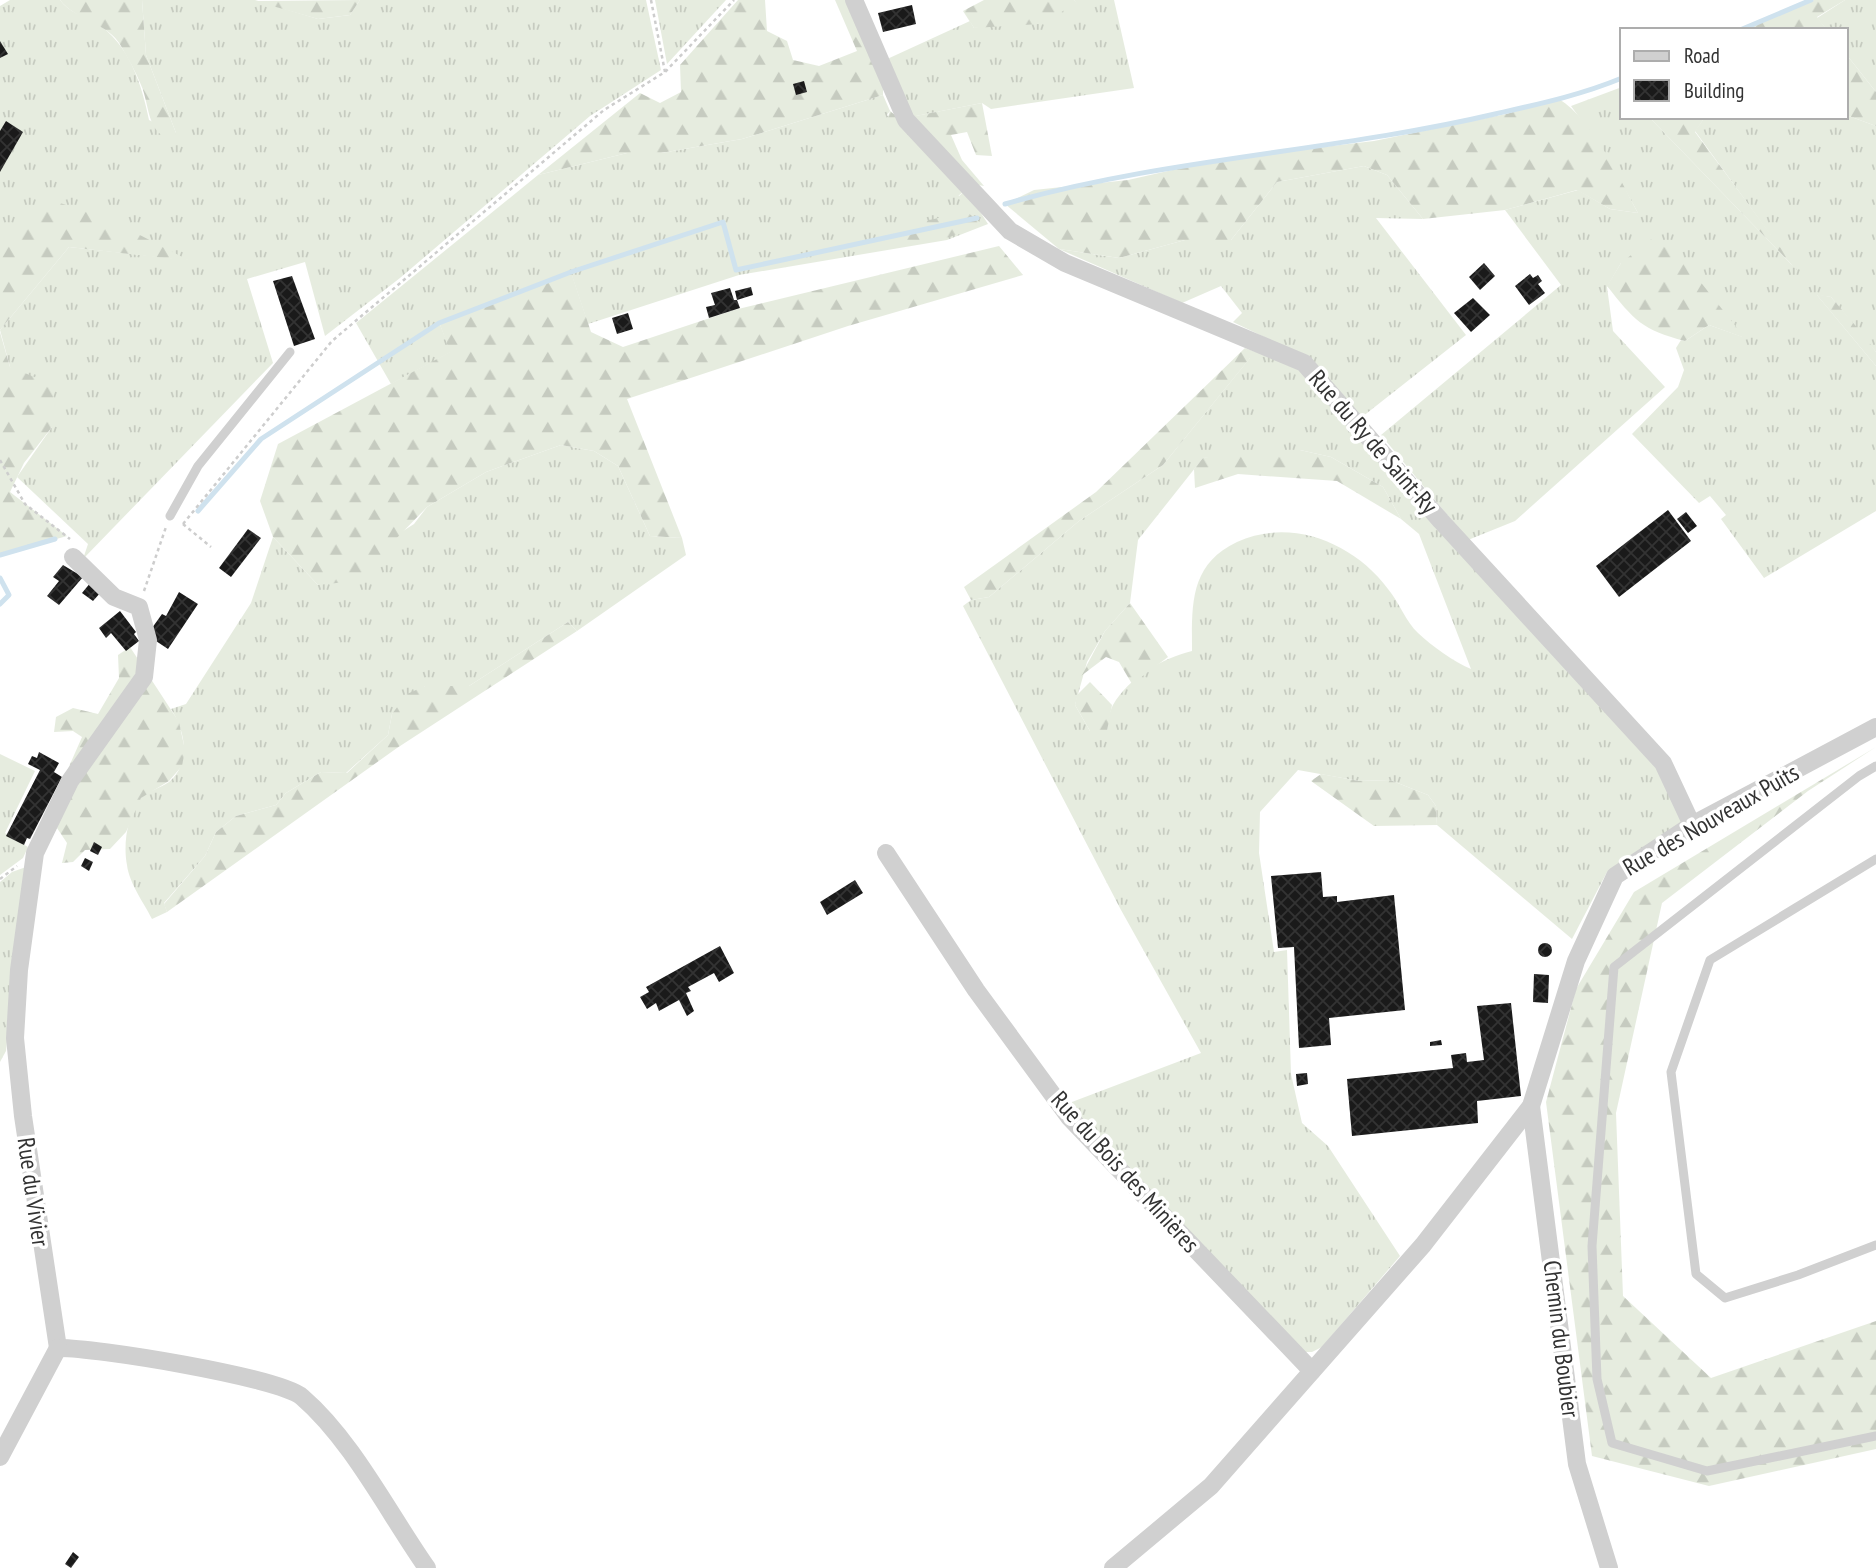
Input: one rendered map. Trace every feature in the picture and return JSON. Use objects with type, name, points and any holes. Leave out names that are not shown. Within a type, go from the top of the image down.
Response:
[{"type":"street","name":"Rue du Ry de Saint-Ry","points":[[854,0],[906,120],[1010,231],[1065,263],[1304,363],[1441,520],[1663,763],[1692,825]]},
{"type":"street","points":[[73,557],[114,597],[139,607]]},
{"type":"street","name":"Rue du Vivier","points":[[58,1348],[23,1116],[15,1038],[19,970],[36,853],[70,780],[144,677],[148,640],[139,607]]},
{"type":"street","name":"Rue des Nouveaux Puits","points":[[1531,1106],[1576,961],[1615,876],[1692,825],[1876,727]]},
{"type":"street","name":"Rue du Bois des Minières","points":[[886,853],[976,990],[1069,1117],[1312,1371]]},
{"type":"street","points":[[1113,1568],[1210,1486],[1423,1245],[1531,1106]]},
{"type":"street","name":"Chemin du Boubier","points":[[1531,1106],[1577,1464],[1609,1568]]},
{"type":"street","points":[[0,1457],[58,1348],[83,1347],[128,1357],[218,1370],[300,1395],[351,1452],[427,1568]]},
{"type":"lane","points":[[170,516],[181,491],[198,466],[290,352]]},
{"type":"lane","points":[[1876,766],[1859,776],[1614,967],[1592,1246],[1597,1379],[1612,1443],[1707,1471],[1876,1436]]},
{"type":"lane","points":[[1876,859],[1710,960],[1671,1072],[1696,1274],[1725,1298],[1798,1275],[1876,1245]]},
{"type":"path","points":[[651,0],[665,72]]},
{"type":"path","points":[[183,524],[332,341],[604,110],[665,72],[734,0]]},
{"type":"path","points":[[0,460],[25,504],[82,549],[73,557]]},
{"type":"path","points":[[139,607],[170,516],[211,547]]},
{"type":"green space","points":[[10,0],[60,0],[72,11],[107,31],[132,66],[149,120],[176,133],[146,55],[142,0],[255,0],[318,19],[350,15],[360,0],[646,0],[661,70],[590,116],[400,278],[325,336],[305,262],[247,279],[273,363],[83,559],[88,544],[17,477],[52,427],[10,367],[0,330],[69,247],[188,260],[0,233],[0,6]]},
{"type":"green space","points":[[60,0],[142,0],[146,55],[176,133],[172,140],[157,131],[153,125],[139,80],[115,38],[100,26],[74,13]]},
{"type":"green space","points":[[360,0],[350,15],[318,19],[255,1]]},
{"type":"green space","points":[[655,0],[726,0],[667,64]]},
{"type":"green space","points":[[738,0],[765,0],[767,31],[787,41],[793,60],[819,66],[857,51],[835,0],[848,0],[883,81],[883,95],[742,139],[661,153],[627,153],[538,175],[640,93],[660,103],[681,92],[680,65]]},
{"type":"green space","points":[[984,0],[1074,0],[1078,3],[1039,24],[974,28],[963,11]]},
{"type":"green space","points":[[1074,0],[1114,0],[1134,88],[991,109],[982,103],[911,117],[885,60],[970,21],[974,28],[1077,3]]},
{"type":"green space","points":[[1814,0],[1845,0],[1817,17],[1825,28],[1745,28]]},
{"type":"green space","points":[[1845,0],[1876,0],[1876,92],[1848,57],[1848,28],[1825,28],[1817,18]]},
{"type":"green space","points":[[1848,57],[1876,92],[1876,126],[1848,116]]},
{"type":"green space","points":[[1620,88],[1620,119],[1651,119],[1793,266],[1695,131],[1704,119],[1848,119],[1848,116],[1876,126],[1876,352],[1831,297],[1817,295],[1876,366],[1876,511],[1764,578],[1721,519],[1726,515],[1710,496],[1699,503],[1632,434],[1678,387],[1684,370],[1676,348],[1681,340],[1685,341],[1709,325],[1743,337],[1621,263],[1607,287],[1613,331],[1665,387],[1515,521],[1468,540],[1381,435],[1561,285],[1505,210],[1578,190],[1610,209],[1638,213],[1603,150],[1571,106]]},
{"type":"green space","points":[[883,95],[890,111],[887,115],[959,196],[966,190],[988,224],[947,240],[739,275],[588,324],[571,273],[439,322],[451,352],[391,384],[356,323],[538,175],[627,153],[661,153],[742,139]]},
{"type":"green space","points":[[1559,99],[1572,109],[1594,136],[1638,213],[1610,209],[1577,190],[1505,210],[1423,219],[1387,175],[1364,166],[1277,182],[1231,240],[1185,240],[1119,258],[1059,249],[1005,204],[1034,190],[1128,180],[1221,159],[1374,141],[1506,114]]},
{"type":"green space","points":[[982,103],[992,156],[976,155],[967,132],[951,135],[962,160],[984,186],[973,184],[958,196],[903,141],[887,120],[890,111],[900,119]]},
{"type":"green space","points":[[1651,119],[1704,119],[1695,132],[1798,271]]},
{"type":"green space","points":[[1364,166],[1387,175],[1423,219],[1376,218],[1466,335],[1362,417],[1306,357],[1233,322],[1242,313],[1221,286],[1182,303],[1059,249],[1119,258],[1185,240],[1231,240],[1277,182]]},
{"type":"green space","points":[[57,202],[109,219],[190,261],[69,247],[0,330],[0,233]]},
{"type":"green space","points":[[967,212],[982,224],[950,237],[895,244],[896,227]]},
{"type":"green space","points":[[1654,237],[1691,270],[1745,338],[1709,325],[1685,341],[1658,333],[1632,315],[1607,286],[1621,263]]},
{"type":"green space","points":[[999,246],[1023,275],[848,326],[627,399],[682,538],[650,536],[618,466],[594,451],[561,445],[486,472],[427,507],[355,581],[318,585],[273,537],[260,501],[278,444],[450,352],[439,322],[571,272],[591,332],[623,347],[734,310]]},
{"type":"green space","points":[[1816,294],[1831,297],[1866,338],[1876,352],[1876,366]]},
{"type":"green space","points":[[0,332],[10,367],[54,385],[52,427],[24,463],[10,492],[67,536],[0,555]]},
{"type":"green space","points":[[1245,348],[1301,368],[1661,768],[1682,822],[1607,872],[1572,939],[1437,825],[1436,806],[1428,795],[1390,780],[1359,781],[1298,770],[1260,812],[1259,853],[1274,952],[1287,950],[1291,1074],[1302,1123],[1328,1146],[1400,1256],[1322,1347],[1312,1352],[1301,1352],[1064,1105],[1201,1053],[1121,910],[963,606],[971,600],[989,597],[1079,521],[1163,465],[1250,358]],"holes":[[[1300,450],[1331,457],[1383,487],[1401,519],[1419,534],[1471,669],[1443,653],[1418,633],[1374,573],[1340,547],[1300,534],[1279,532],[1258,535],[1221,551],[1202,574],[1194,602],[1192,651],[1170,658],[1137,677],[1113,705],[1107,731],[1090,731],[1075,705],[1087,662],[1105,631],[1130,603],[1138,540],[1203,458]]]},
{"type":"green space","points":[[1245,348],[1251,357],[1163,465],[1079,521],[989,597],[971,600],[964,587],[1096,492]]},
{"type":"green space","points":[[561,445],[594,451],[618,466],[650,536],[682,538],[686,555],[577,631],[568,622],[469,686],[425,686],[392,714],[388,735],[346,773],[321,772],[286,793],[276,805],[236,816],[216,832],[205,856],[164,903],[167,912],[152,919],[128,872],[126,848],[129,821],[141,798],[169,782],[181,765],[183,736],[171,709],[186,704],[251,603],[273,537],[318,585],[414,524],[427,507],[486,472]]},
{"type":"green space","points":[[1245,450],[1300,450],[1331,457],[1383,487],[1401,519],[1337,481],[1238,474],[1195,488],[1194,469],[1203,458]]},
{"type":"green space","points":[[1130,603],[1168,657],[1132,684],[1119,662],[1106,657],[1081,676],[1105,631]]},
{"type":"green space","points":[[568,622],[577,631],[397,748],[167,912],[164,904],[205,856],[216,832],[236,816],[276,805],[286,793],[321,772],[347,773],[388,735],[392,714],[407,694],[425,686],[469,686]]},
{"type":"green space","points":[[130,647],[179,722],[185,750],[182,766],[169,781],[141,798],[126,832],[110,849],[85,850],[73,862],[62,863],[67,843],[57,828],[64,778],[82,737],[73,731],[54,732],[56,717],[73,708],[98,714],[119,678],[118,655]]},
{"type":"green space","points":[[1090,682],[1112,705],[1107,731],[1098,736],[1090,731],[1075,705],[1077,695]]},
{"type":"green space","points":[[1876,747],[1808,791],[1662,903],[1616,1113],[1623,1296],[1711,1378],[1876,1321],[1876,1449],[1709,1486],[1592,1456],[1546,1102],[1576,989],[1634,892]]},
{"type":"green space","points":[[0,754],[35,771],[5,833],[28,847],[23,858],[0,875]]},
{"type":"green space","points":[[1321,774],[1359,781],[1390,780],[1428,795],[1436,806],[1437,825],[1374,826],[1311,781]]},
{"type":"green space","points":[[26,867],[6,1051],[0,1062],[0,882],[12,872]]},
{"type":"building","points":[[912,5],[916,24],[883,32],[878,13]]},
{"type":"building","points":[[0,41],[8,54],[0,58]]},
{"type":"building","points":[[804,81],[807,92],[796,95],[793,84]]},
{"type":"building","points":[[6,121],[23,132],[0,172],[0,131]]},
{"type":"building","points":[[1484,263],[1495,276],[1480,290],[1469,277]]},
{"type":"building","points":[[1530,274],[1533,278],[1538,275],[1542,281],[1538,284],[1545,293],[1529,305],[1515,286]]},
{"type":"building","points":[[292,276],[315,339],[294,346],[273,281]]},
{"type":"building","points":[[751,287],[753,295],[737,300],[735,291]]},
{"type":"building","points":[[730,288],[734,300],[737,300],[740,308],[709,318],[706,307],[715,305],[711,293]]},
{"type":"building","points":[[1473,298],[1490,315],[1471,332],[1454,313]]},
{"type":"building","points":[[628,313],[633,329],[617,334],[612,318]]},
{"type":"building","points":[[1668,510],[1691,541],[1619,597],[1596,566]]},
{"type":"building","points":[[1686,512],[1697,526],[1688,533],[1677,519]]},
{"type":"building","points":[[248,529],[261,538],[231,577],[219,568]]},
{"type":"building","points":[[63,565],[83,577],[59,605],[47,596],[59,581],[53,577]]},
{"type":"building","points":[[91,582],[101,592],[93,601],[82,593]]},
{"type":"building","points":[[179,592],[198,604],[168,649],[147,635],[162,614],[166,616]]},
{"type":"building","points":[[120,611],[136,632],[134,634],[139,641],[126,651],[111,633],[106,638],[99,628]]},
{"type":"building","points":[[39,752],[59,763],[54,772],[62,777],[30,839],[27,838],[24,845],[6,836],[40,770],[28,764],[32,756],[37,758]]},
{"type":"building","points":[[94,842],[102,847],[98,855],[90,851]]},
{"type":"building","points":[[85,858],[93,862],[89,871],[81,866]]},
{"type":"building","points":[[1321,872],[1323,897],[1337,896],[1337,902],[1394,895],[1405,1010],[1329,1018],[1331,1045],[1299,1048],[1294,947],[1278,948],[1271,876]]},
{"type":"building","points":[[855,880],[863,893],[827,915],[820,902]]},
{"type":"building","points":[[1545,943],[1550,945],[1550,955],[1545,957],[1540,955],[1538,950],[1540,945]]},
{"type":"building","points":[[720,946],[734,973],[719,982],[714,973],[688,987],[691,991],[686,993],[694,1011],[687,1016],[679,1000],[659,1011],[656,1003],[647,1009],[640,997],[649,992],[646,987]]},
{"type":"building","points":[[1534,974],[1549,975],[1548,1003],[1533,1002]]},
{"type":"building","points":[[1511,1003],[1521,1096],[1477,1101],[1478,1123],[1352,1136],[1347,1079],[1453,1068],[1451,1055],[1466,1053],[1467,1062],[1484,1060],[1477,1006]]},
{"type":"building","points":[[1441,1040],[1442,1045],[1430,1046],[1430,1042]]},
{"type":"building","points":[[1307,1073],[1308,1084],[1297,1086],[1296,1074]]},
{"type":"building","points":[[73,1552],[79,1557],[71,1568],[65,1564]]},
{"type":"waterway","points":[[1745,28],[1811,0]]},
{"type":"waterway","points":[[1005,204],[1126,176],[1434,127],[1560,99],[1620,79]]},
{"type":"waterway","points":[[198,511],[261,439],[439,323],[571,272],[723,222],[736,270],[977,218]]},
{"type":"waterway","points":[[0,555],[55,539]]},
{"type":"waterway","points":[[0,578],[9,595],[0,604]]}]
